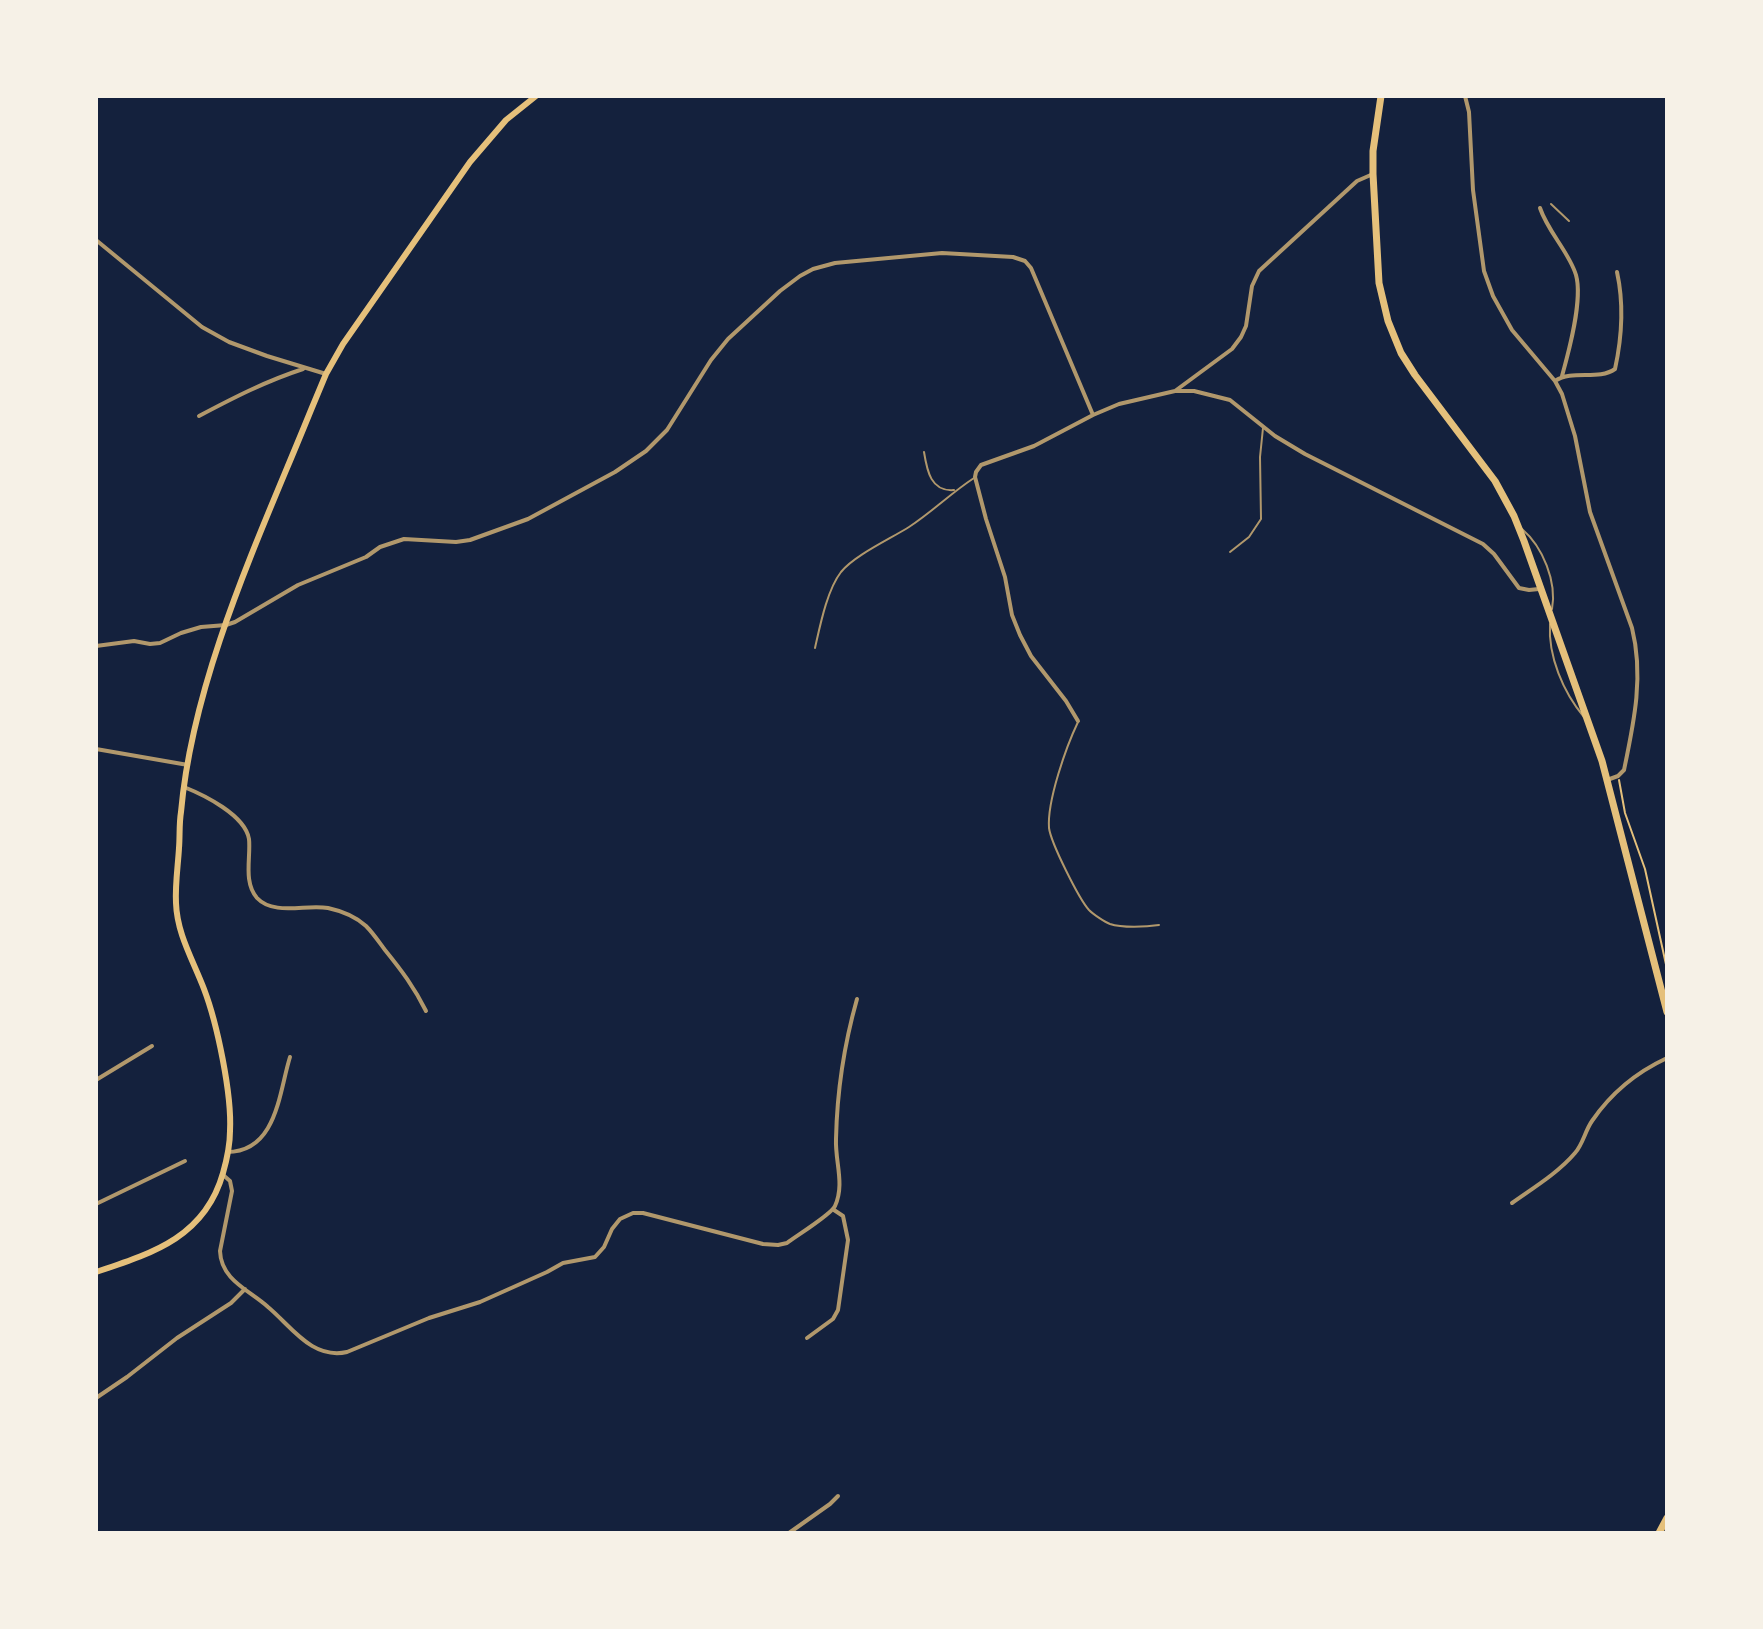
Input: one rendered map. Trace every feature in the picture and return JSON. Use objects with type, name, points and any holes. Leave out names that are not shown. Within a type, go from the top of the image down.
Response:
[{"type":"main road","points":[[96,1272],[154,1251],[183,1233],[206,1209],[222,1174],[227,1152],[230,1119],[218,1044],[207,998],[185,944],[177,914],[184,787],[201,707],[226,625],[326,374],[343,344],[470,162],[506,120],[536,96]]},
{"type":"main road","points":[[1381,96],[1373,174],[1379,283],[1384,310],[1409,367],[1495,481],[1518,526],[1590,724],[1667,1012]]},
{"type":"main road","points":[[1659,1533],[1667,1518]]},
{"type":"street","points":[[1465,96],[1484,271],[1493,296],[1512,330],[1555,381],[1562,394],[1575,436],[1590,512],[1636,645],[1637,704],[1624,770],[1607,780]]},
{"type":"street","points":[[1175,391],[1232,349],[1241,337],[1246,326],[1252,286],[1259,271],[1357,181],[1373,174]]},
{"type":"street","points":[[1540,208],[1576,275],[1578,289],[1562,376]]},
{"type":"street","points":[[96,240],[202,327],[229,342],[326,374]]},
{"type":"street","points":[[96,646],[134,641],[160,643],[201,627],[226,625],[298,585],[366,557],[380,547],[404,539],[470,540],[528,519],[615,472],[646,451],[667,430],[711,360],[728,339],[800,276],[835,263],[942,253],[1013,257],[1025,261],[1031,268],[1093,415]]},
{"type":"street","points":[[1555,381],[1562,376],[1604,374],[1615,369],[1622,316],[1617,272]]},
{"type":"street","points":[[199,416],[251,388],[305,368]]},
{"type":"street","points":[[1078,721],[1031,656],[1020,635],[975,477],[981,465],[1034,446],[1119,404],[1175,391],[1194,391],[1230,400],[1263,427],[1305,454],[1483,544],[1519,588],[1542,588]]},
{"type":"street","points":[[96,749],[188,765]]},
{"type":"street","points":[[184,787],[208,797],[244,826],[249,838],[248,869],[255,895],[265,905],[315,907],[349,914],[376,938],[413,985],[426,1011]]},
{"type":"street","points":[[222,1174],[230,1181],[232,1191],[220,1251],[221,1260],[231,1277],[300,1338],[320,1349],[339,1354],[429,1318],[480,1302],[567,1261],[595,1257],[620,1219],[633,1213],[763,1244],[787,1243],[834,1210],[840,1180],[836,1142],[844,1047],[857,999]]},
{"type":"street","points":[[96,1080],[152,1046]]},
{"type":"street","points":[[227,1152],[244,1150],[266,1135],[290,1057]]},
{"type":"street","points":[[1512,1203],[1579,1150],[1592,1121],[1629,1080],[1667,1058]]},
{"type":"street","points":[[96,1204],[185,1161]]},
{"type":"street","points":[[807,1338],[833,1319],[841,1296],[848,1240],[843,1216],[834,1210]]},
{"type":"street","points":[[96,1398],[177,1338],[231,1303],[245,1289]]},
{"type":"street","points":[[789,1533],[838,1496]]},
{"type":"lane","points":[[1551,204],[1569,221]]},
{"type":"lane","points":[[1230,552],[1249,537],[1261,519],[1263,427]]},
{"type":"lane","points":[[924,452],[927,471],[935,484],[946,491],[956,490]]},
{"type":"lane","points":[[815,648],[819,627],[841,572],[943,503],[975,477]]},
{"type":"lane","points":[[1518,526],[1535,542],[1548,572],[1554,591],[1551,615]]},
{"type":"lane","points":[[1078,721],[1066,749],[1050,808],[1049,830],[1059,857],[1090,911],[1111,924],[1159,925]]},
{"type":"path","points":[[1618,776],[1625,813],[1645,869],[1667,969]]}]
